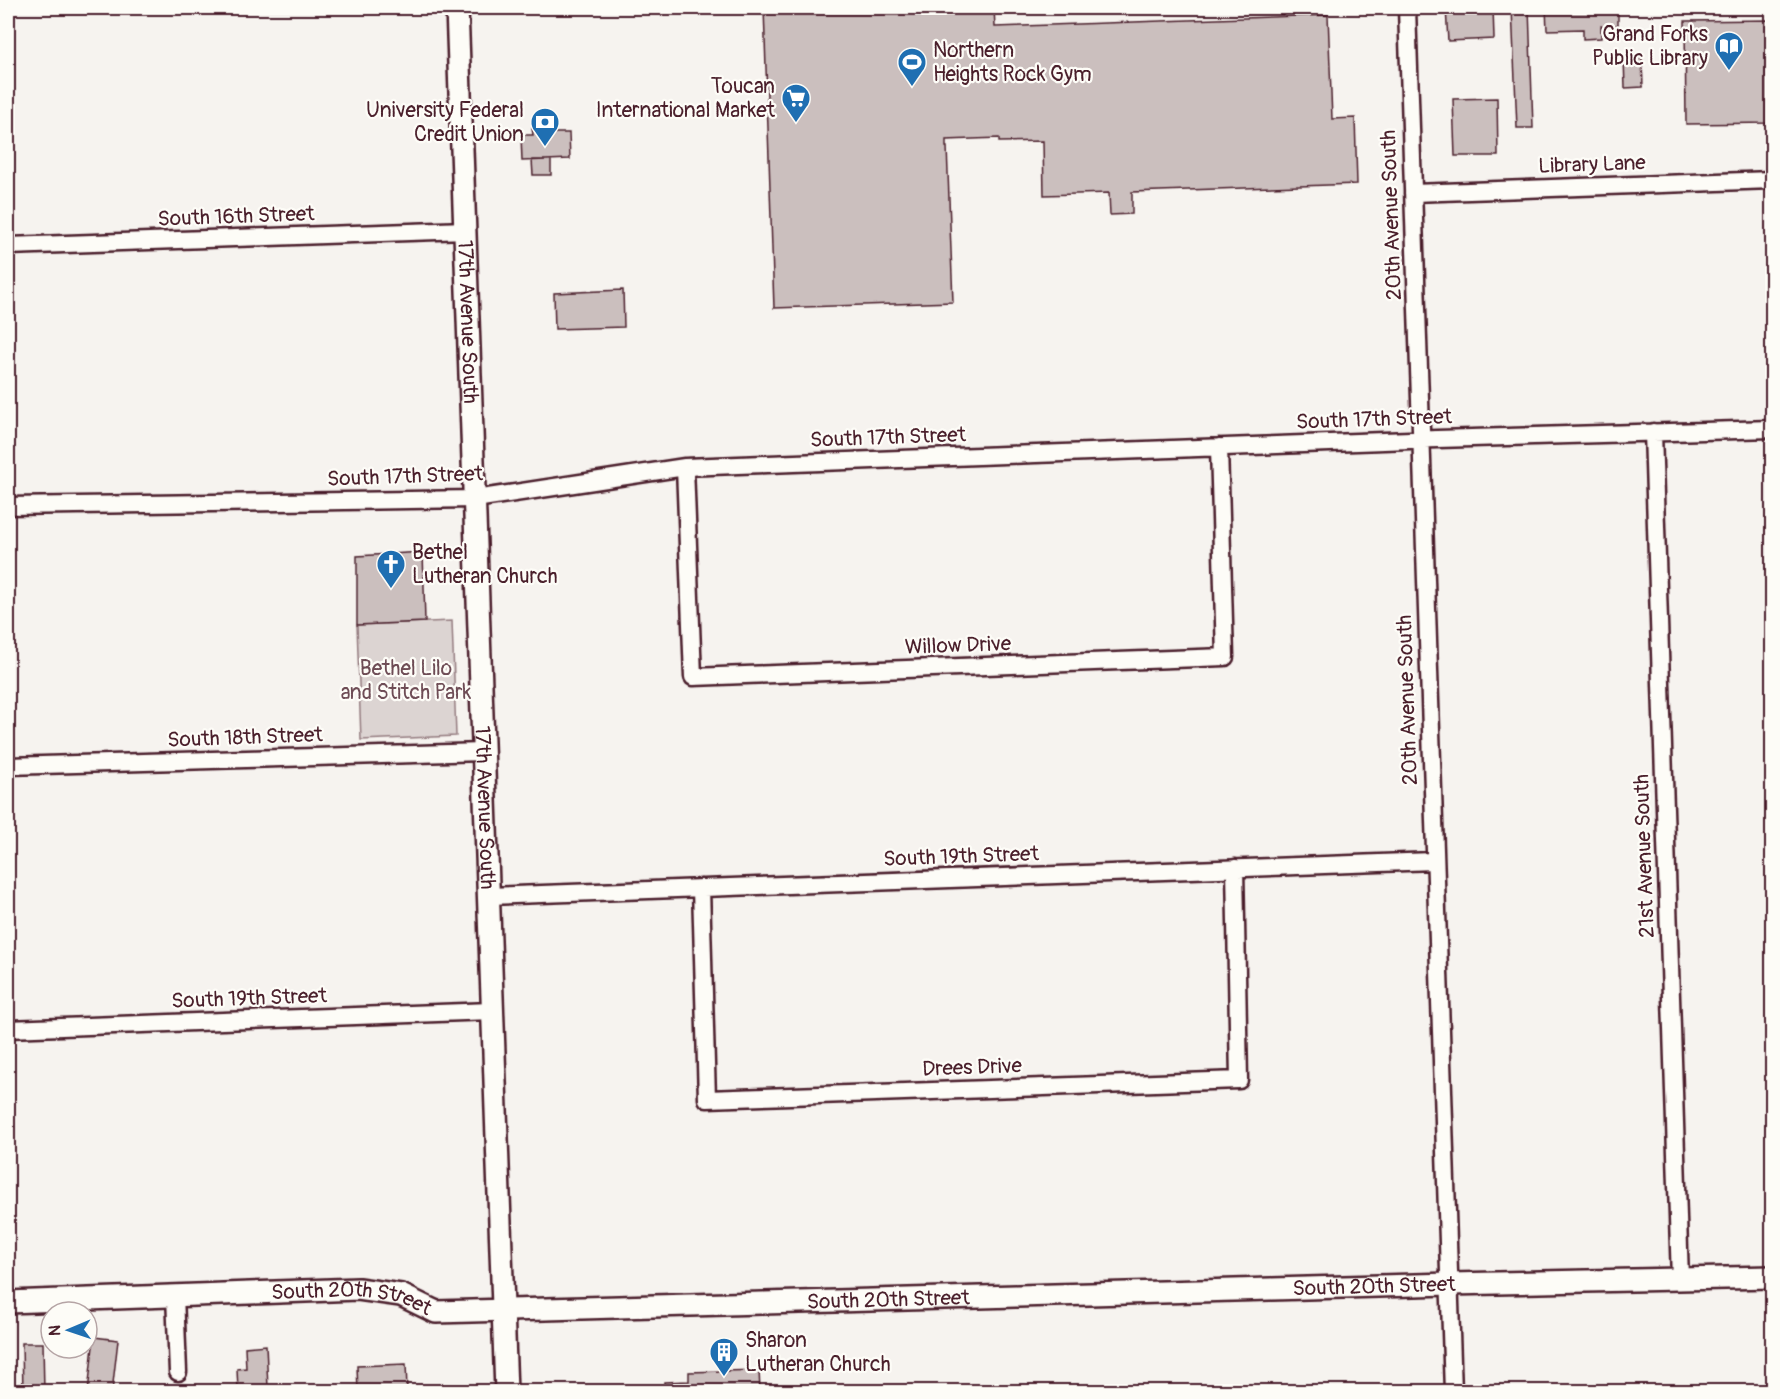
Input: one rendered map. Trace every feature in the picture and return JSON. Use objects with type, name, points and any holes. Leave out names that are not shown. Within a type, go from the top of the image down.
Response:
[{"type":"street","name":"17th Avenue South","points":[[457,8],[506,1392]]},
{"type":"street","name":"20th Avenue South","points":[[1407,8],[1453,1392]]},
{"type":"street","name":"Library Lane","points":[[1413,193],[1773,180]]},
{"type":"street","name":"South 16th Street","points":[[8,246],[466,230]]},
{"type":"street","name":"South 17th Street","points":[[8,506],[475,499],[685,467],[1773,429]]},
{"type":"street","name":"21st Avenue South","points":[[1653,432],[1680,1280]]},
{"type":"street","name":"Willow Drive","points":[[685,467],[693,677],[788,674],[1225,657],[1219,447]]},
{"type":"street","name":"South 18th Street","points":[[8,766],[483,752]]},
{"type":"street","name":"South 19th Street","points":[[488,896],[1434,861]]},
{"type":"street","name":"Drees Drive","points":[[701,888],[707,1099],[1239,1080],[1235,868]]},
{"type":"street","name":"South 19th Street","points":[[8,1029],[492,1011]]},
{"type":"street","name":"South 20th Street","points":[[8,1302],[358,1289],[401,1295],[436,1312],[1773,1277]]},
{"type":"street","points":[[175,1295],[178,1372]]},
{"type":"green space","name":"Bethel Lilo and Stitch Park","points":[[452,621],[456,736],[361,740],[357,625]]},
{"type":"building","points":[[764,8],[994,8],[995,27],[1328,15],[1332,119],[1355,118],[1357,184],[1132,192],[1132,214],[1110,215],[1109,193],[1044,195],[1043,141],[999,142],[999,138],[946,140],[953,302],[774,308]]},
{"type":"building","points":[[1446,8],[1493,8],[1494,39],[1448,41]]},
{"type":"building","points":[[1512,8],[1529,8],[1533,128],[1517,128]]},
{"type":"building","points":[[1546,8],[1618,8],[1618,25],[1601,26],[1601,38],[1583,39],[1583,29],[1547,30]]},
{"type":"building","name":"Grand Forks Public Library","points":[[1772,20],[1772,123],[1686,124],[1685,21]]},
{"type":"building","points":[[1642,57],[1643,87],[1625,88],[1624,58]]},
{"type":"building","points":[[1497,98],[1498,156],[1455,156],[1453,99]]},
{"type":"building","name":"University Federal Credit Union","points":[[549,127],[550,133],[569,133],[570,159],[522,161],[521,135],[533,135],[532,128]]},
{"type":"building","points":[[532,160],[551,160],[551,175],[533,175]]},
{"type":"building","points":[[623,290],[624,327],[555,329],[554,293]]},
{"type":"building","name":"Bethel Lutheran Church","points":[[423,552],[425,622],[357,625],[357,556]]},
{"type":"building","points":[[99,1338],[118,1340],[112,1392],[88,1392],[91,1360],[99,1360]]},
{"type":"building","points":[[22,1343],[39,1343],[39,1360],[43,1360],[44,1392],[23,1392]]},
{"type":"building","points":[[266,1345],[268,1388],[238,1390],[237,1369],[246,1368],[245,1347]]},
{"type":"building","points":[[406,1364],[407,1389],[425,1388],[425,1392],[358,1392],[357,1366]]},
{"type":"building","name":"Sharon Lutheran Church","points":[[759,1370],[760,1392],[664,1392],[664,1382],[689,1381],[689,1372]]},
{"type":"place","name":"Grand Forks Public Library","points":[[1729,72]]},
{"type":"place","name":"Northern Heights Rock Gym","points":[[912,88]]},
{"type":"place","name":"Toucan International Market","points":[[796,124]]},
{"type":"place","name":"University Federal Credit Union","points":[[545,148]]},
{"type":"place","name":"Bethel Lutheran Church","points":[[391,590]]},
{"type":"place","name":"Sharon Lutheran Church","points":[[724,1378]]}]
